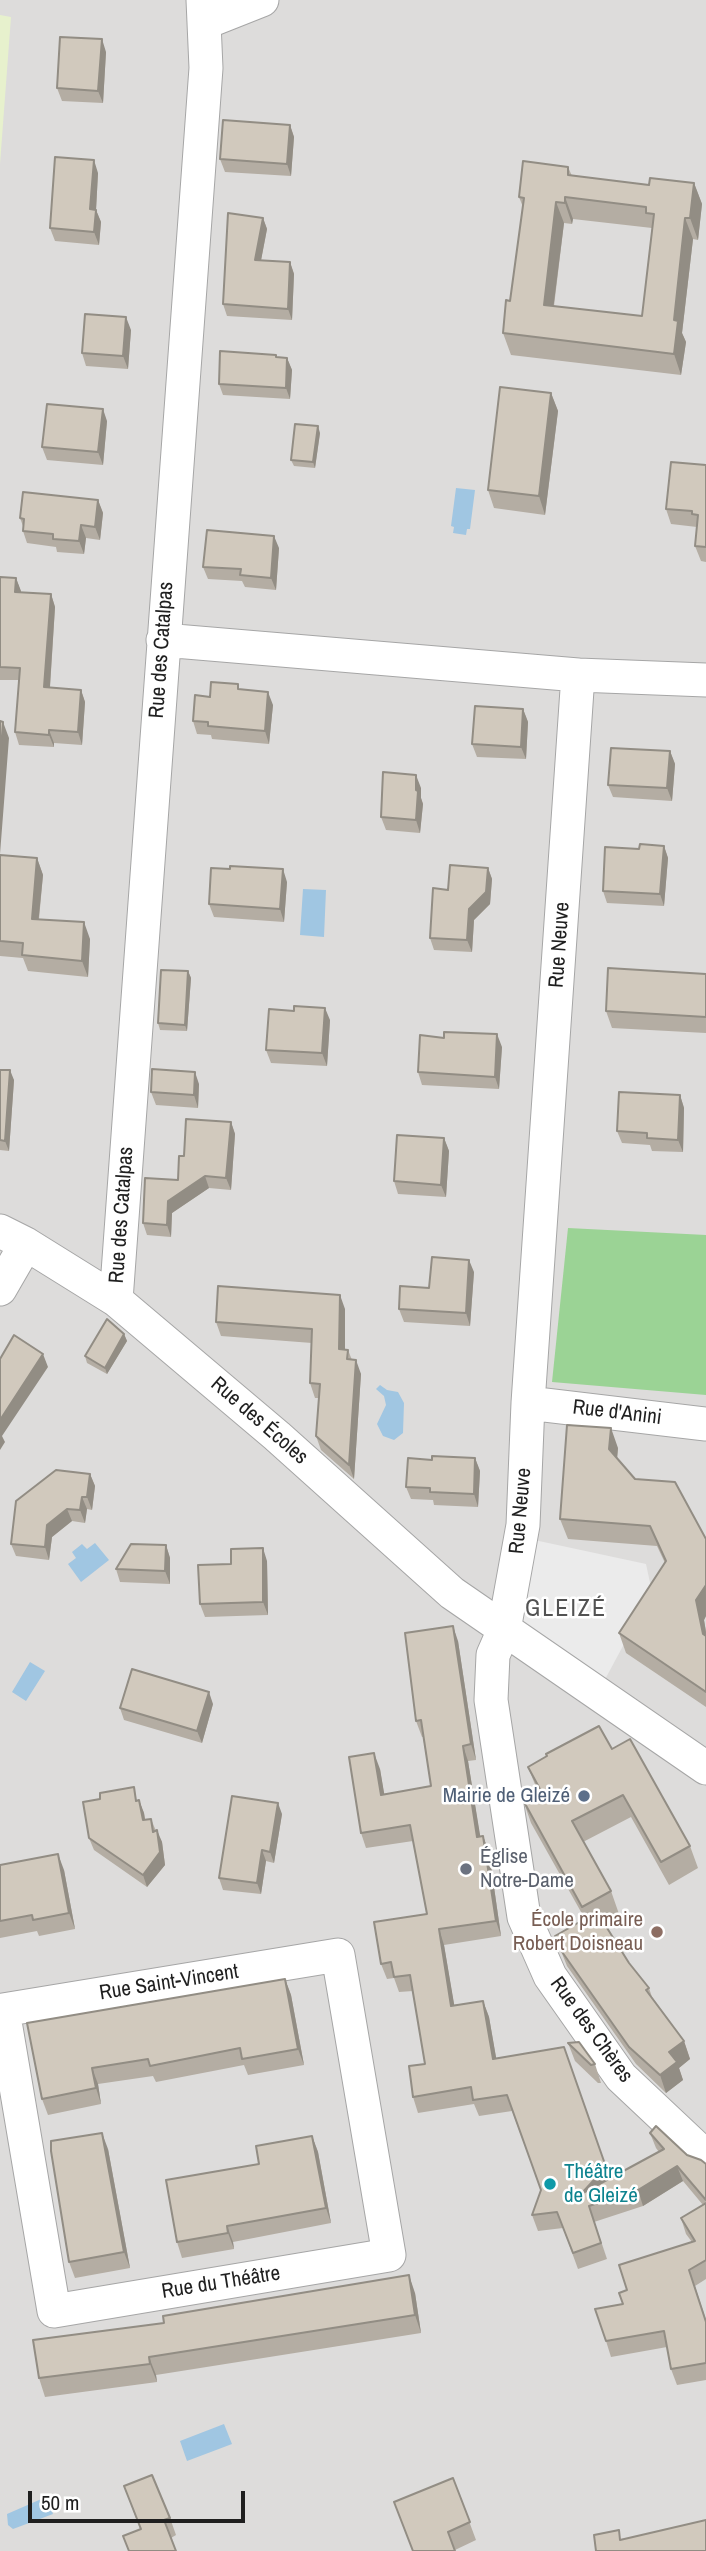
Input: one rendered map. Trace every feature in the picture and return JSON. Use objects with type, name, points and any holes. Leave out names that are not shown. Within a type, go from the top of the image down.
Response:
[{"type":"street","points":[[204,12],[261,0]]},
{"type":"street","name":"Rue des Catalpas","points":[[116,1300],[206,68],[204,12]]},
{"type":"street","points":[[163,640],[578,675],[706,680]]},
{"type":"street","name":"Rue Neuve","points":[[504,1630],[523,1525],[528,1403],[578,675]]},
{"type":"street","points":[[0,1289],[13,1237]]},
{"type":"street","name":"Rue des Écoles","points":[[13,1237],[116,1300],[277,1436],[452,1593],[706,1768]]},
{"type":"street","name":"Rue d'Anini","points":[[528,1403],[706,1424]]},
{"type":"street","name":"Rue des Chères","points":[[504,1630],[493,1655],[491,1700],[524,1917],[550,1976],[621,2077],[706,2157]]},
{"type":"street","name":"Rue Saint-Vincent","points":[[1,2010],[338,1955]]},
{"type":"street","name":"Rue du Théâtre","points":[[1,2010],[54,2311],[389,2255],[338,1955]]},
{"type":"shaded area","points":[[0,0],[706,0],[706,2551],[0,2551]]},
{"type":"shaded area","points":[[525,1538],[646,1564],[652,1592],[602,1685],[516,1619]]},
{"type":"green space","points":[[0,15],[11,17],[0,164]]},
{"type":"green space","points":[[568,1228],[706,1235],[706,1395],[552,1382]]},
{"type":"water","points":[[456,488],[475,490],[470,529],[467,529],[466,535],[453,533],[454,527],[451,526]]},
{"type":"water","points":[[303,889],[326,890],[324,937],[300,935]]},
{"type":"water","points":[[380,1385],[387,1390],[398,1392],[404,1403],[403,1433],[394,1440],[383,1436],[377,1424],[386,1405],[384,1396],[376,1389]]},
{"type":"water","points":[[95,1543],[109,1560],[81,1582],[68,1564],[76,1558],[72,1552],[82,1544],[87,1549]]},
{"type":"water","points":[[30,1662],[45,1671],[26,1701],[12,1692]]},
{"type":"water","points":[[224,2424],[232,2444],[187,2461],[180,2441]]},
{"type":"water","points":[[46,2497],[53,2514],[13,2529],[8,2525],[7,2514]]},
{"type":"building","points":[[60,37],[102,39],[98,91],[57,88]]},
{"type":"building","points":[[223,120],[290,125],[287,164],[220,159]]},
{"type":"building","points":[[55,157],[94,160],[90,209],[96,210],[94,232],[50,228]]},
{"type":"building","points":[[523,161],[568,167],[568,175],[649,185],[650,178],[694,183],[690,218],[685,218],[674,320],[678,321],[674,354],[503,333],[506,300],[510,301],[524,198],[519,197]],"holes":[[[565,197],[646,207],[646,213],[654,214],[642,316],[544,305],[556,202],[565,203]]]},
{"type":"building","points":[[228,213],[263,218],[255,260],[290,262],[288,309],[223,304]]},
{"type":"building","points":[[85,314],[126,317],[123,356],[82,353]]},
{"type":"building","points":[[220,351],[287,358],[286,388],[219,384]]},
{"type":"building","points":[[500,387],[551,393],[539,496],[488,490]]},
{"type":"building","points":[[47,404],[103,409],[98,452],[42,447]]},
{"type":"building","points":[[295,424],[318,426],[313,462],[291,460]]},
{"type":"building","points":[[671,462],[706,465],[706,547],[695,546],[698,515],[692,514],[692,511],[666,509]]},
{"type":"building","points":[[23,492],[98,500],[95,527],[81,525],[79,541],[53,539],[53,534],[23,531],[24,519],[20,518]]},
{"type":"building","points":[[207,530],[274,536],[271,578],[240,575],[241,569],[203,567]]},
{"type":"building","points":[[0,577],[16,578],[15,592],[51,594],[44,687],[81,690],[78,732],[49,730],[49,735],[15,732],[20,668],[0,667]]},
{"type":"building","points":[[211,682],[238,684],[238,689],[268,692],[265,731],[208,726],[208,722],[193,721],[195,695],[210,697]]},
{"type":"building","points":[[475,706],[523,709],[521,747],[472,744]]},
{"type":"building","points":[[0,721],[3,722],[0,763]]},
{"type":"building","points":[[611,748],[670,751],[667,788],[608,785]]},
{"type":"building","points":[[383,772],[416,775],[416,820],[381,817]]},
{"type":"building","points":[[640,844],[664,846],[660,894],[603,891],[605,847],[639,849]]},
{"type":"building","points":[[0,855],[37,858],[32,919],[84,922],[82,961],[22,955],[23,943],[0,941]]},
{"type":"building","points":[[450,865],[488,868],[486,892],[469,909],[467,940],[430,938],[433,888],[448,890]]},
{"type":"building","points":[[230,866],[283,869],[280,909],[209,904],[211,868],[230,869]]},
{"type":"building","points":[[608,968],[706,974],[706,1017],[606,1011]]},
{"type":"building","points":[[161,970],[188,971],[185,1025],[158,1023]]},
{"type":"building","points":[[294,1006],[325,1008],[322,1053],[266,1050],[269,1009],[294,1011]]},
{"type":"building","points":[[444,1032],[497,1034],[495,1077],[418,1072],[420,1035],[444,1038]]},
{"type":"building","points":[[152,1069],[195,1072],[194,1095],[151,1092]]},
{"type":"building","points":[[0,1070],[10,1070],[5,1141],[0,1140]]},
{"type":"building","points":[[619,1092],[680,1095],[678,1140],[647,1138],[647,1133],[617,1131]]},
{"type":"building","points":[[186,1119],[231,1122],[226,1178],[205,1176],[168,1201],[167,1225],[143,1223],[145,1178],[178,1180],[179,1156],[184,1156]]},
{"type":"building","points":[[397,1135],[444,1138],[441,1185],[394,1181]]},
{"type":"building","points":[[432,1257],[469,1260],[466,1313],[399,1309],[400,1286],[429,1288]]},
{"type":"building","points":[[218,1286],[340,1295],[339,1349],[348,1350],[347,1359],[356,1360],[349,1465],[316,1436],[320,1384],[310,1383],[312,1329],[216,1322]]},
{"type":"building","points":[[107,1319],[124,1334],[105,1368],[85,1356]]},
{"type":"building","points":[[14,1335],[43,1354],[0,1420],[0,1359]]},
{"type":"building","points":[[567,1425],[611,1428],[609,1449],[635,1479],[675,1482],[706,1539],[706,1585],[696,1600],[703,1634],[706,1636],[706,1692],[619,1633],[666,1561],[650,1526],[560,1519]]},
{"type":"building","points":[[432,1456],[475,1458],[474,1494],[430,1492],[430,1488],[406,1487],[408,1458],[432,1460]]},
{"type":"building","points":[[56,1470],[90,1474],[87,1497],[82,1497],[80,1510],[67,1509],[47,1525],[45,1547],[11,1544],[16,1501]]},
{"type":"building","points":[[131,1544],[166,1545],[165,1571],[116,1569]]},
{"type":"building","points":[[263,1548],[263,1602],[200,1604],[198,1565],[231,1564],[231,1549]]},
{"type":"building","points":[[453,1626],[471,1744],[463,1746],[477,1837],[483,1836],[496,1921],[439,1929],[451,2006],[483,2001],[493,2059],[564,2047],[606,2167],[581,2194],[664,2149],[650,2133],[656,2126],[687,2155],[706,2164],[706,2200],[677,2166],[638,2190],[589,2206],[601,2243],[573,2253],[557,2212],[532,2215],[541,2190],[507,2095],[473,2100],[471,2087],[413,2097],[409,2066],[425,2064],[410,1975],[394,1977],[391,1962],[381,1964],[374,1922],[427,1914],[410,1825],[361,1833],[349,1757],[374,1753],[381,1795],[431,1786],[421,1720],[416,1721],[405,1633]]},
{"type":"building","points":[[132,1669],[209,1692],[197,1731],[120,1708]]},
{"type":"building","points":[[599,1726],[612,1749],[630,1739],[690,1846],[661,1862],[623,1795],[572,1821],[611,1891],[582,1907],[523,1800],[541,1791],[528,1767],[547,1756],[546,1754]]},
{"type":"building","points":[[134,1787],[143,1820],[151,1819],[153,1832],[157,1830],[160,1852],[143,1875],[89,1838],[83,1802],[100,1799],[100,1793]]},
{"type":"building","points":[[232,1796],[278,1803],[270,1852],[262,1850],[257,1883],[219,1878]]},
{"type":"building","points":[[58,1854],[69,1913],[33,1920],[32,1915],[0,1921],[0,1865]]},
{"type":"building","points":[[597,1912],[629,1963],[649,1988],[646,1990],[684,2041],[669,2052],[677,2062],[660,2075],[629,2047],[560,1949],[555,1936]]},
{"type":"building","points":[[285,1979],[298,2049],[242,2059],[240,2048],[150,2066],[148,2059],[92,2068],[96,2088],[42,2099],[27,2023]]},
{"type":"building","points":[[579,2042],[595,2064],[591,2065],[568,2043]]},
{"type":"building","points":[[102,2133],[124,2252],[69,2262],[51,2141]]},
{"type":"building","points":[[312,2136],[326,2208],[227,2226],[228,2233],[177,2242],[166,2180],[259,2164],[256,2146]]},
{"type":"building","points":[[706,2203],[706,2260],[689,2270],[706,2322],[706,2363],[671,2369],[664,2331],[606,2341],[595,2309],[623,2304],[619,2293],[627,2290],[619,2265],[695,2241],[681,2218]]},
{"type":"building","points":[[409,2275],[415,2315],[149,2357],[150,2364],[39,2378],[33,2340],[164,2323],[163,2316]]},
{"type":"building","points":[[152,2475],[170,2518],[164,2520],[176,2551],[129,2551],[123,2536],[141,2529],[124,2486]]},
{"type":"building","points":[[453,2478],[470,2522],[448,2532],[455,2551],[413,2551],[394,2502]]},
{"type":"building","points":[[706,2520],[706,2551],[596,2551],[594,2535],[619,2530],[620,2540]]},
{"type":"place","name":"Mairie de Gleizé","points":[[584,1796]]},
{"type":"place","name":"Église Notre-Dame","points":[[466,1869]]},
{"type":"place","name":"École primaire Robert Doisneau","points":[[657,1932]]},
{"type":"place","name":"Théâtre de Gleizé","points":[[550,2184]]},
{"type":"district","name":"GLEIZÉ","points":[[566,1610]]}]
